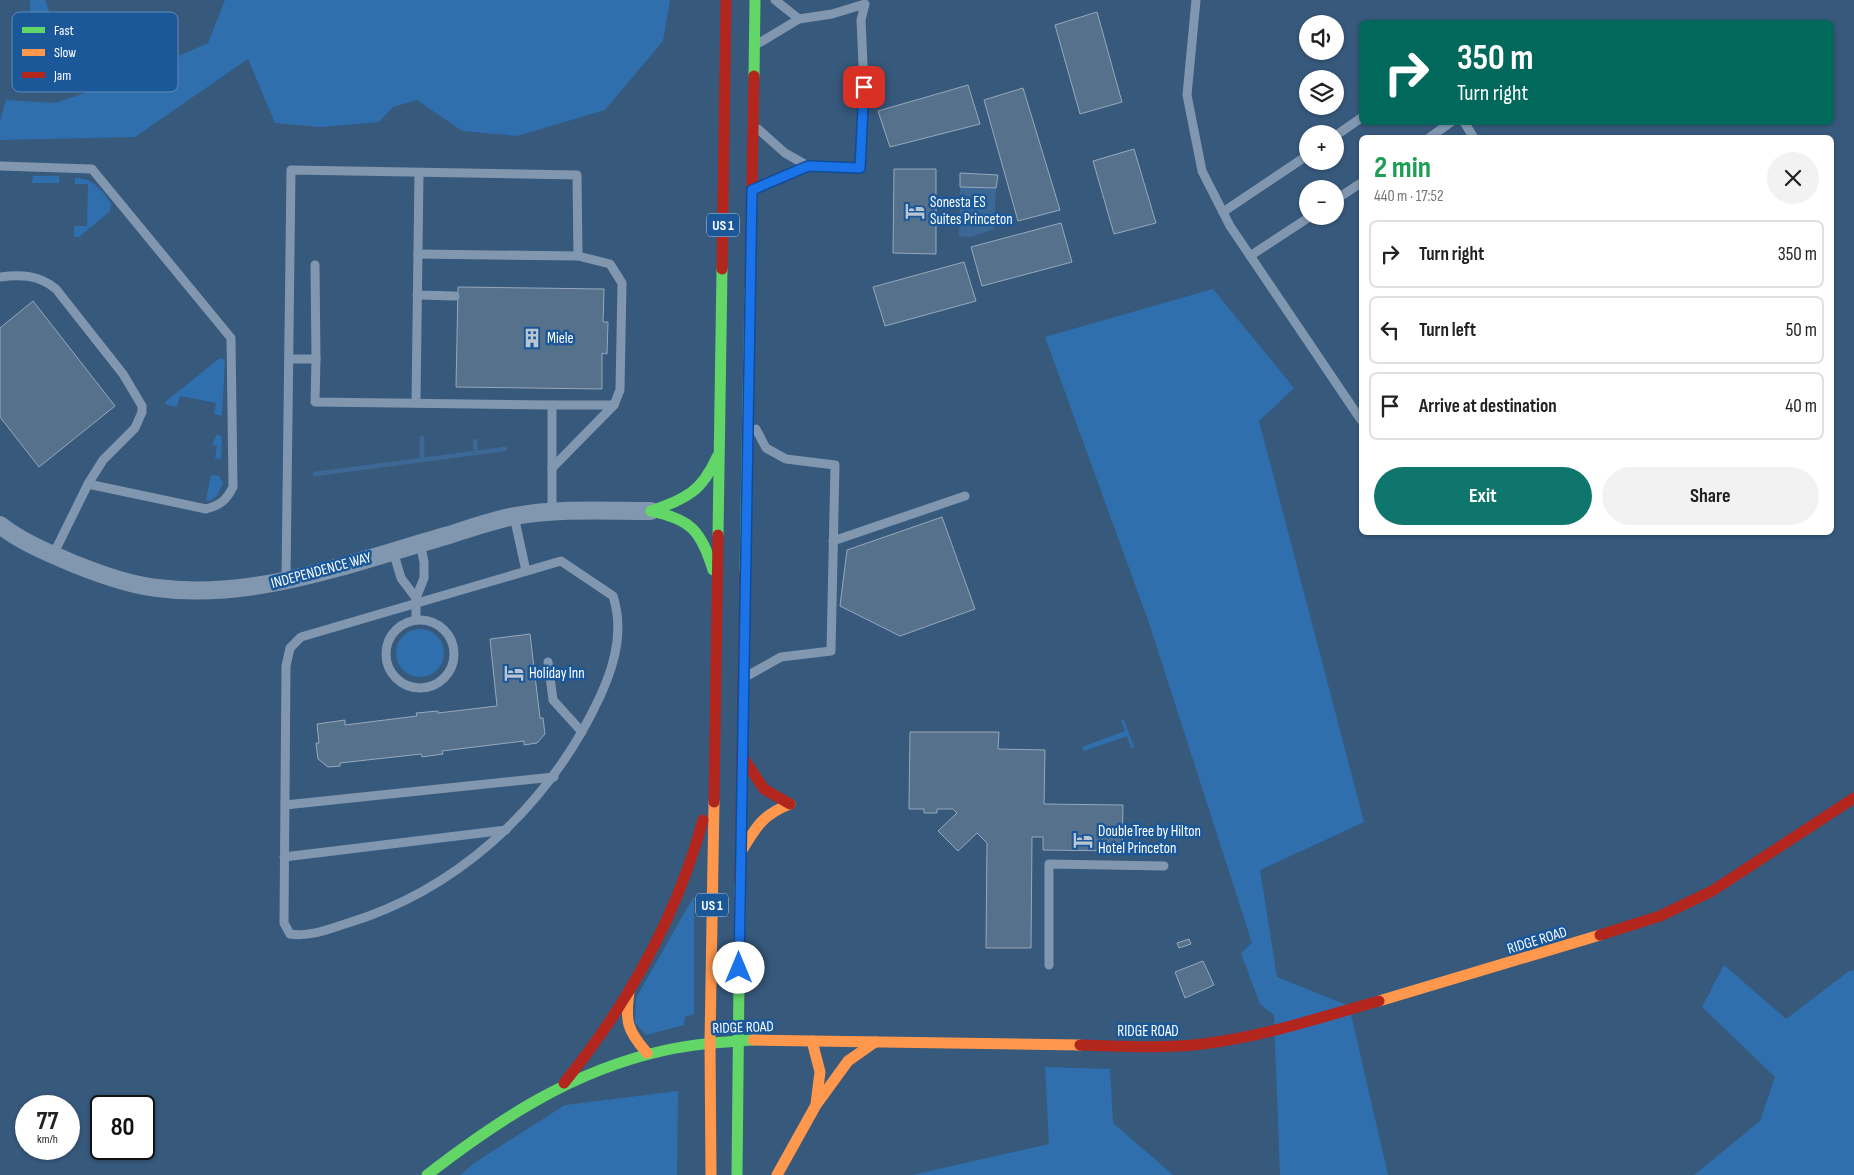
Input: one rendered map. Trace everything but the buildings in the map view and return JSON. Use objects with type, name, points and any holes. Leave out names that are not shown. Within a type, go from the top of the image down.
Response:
[{"type":"main road","name":"US 1","points":[[711,1175],[710,1042],[726,0]]},
{"type":"main road","name":"US 1","points":[[737,1175],[740,854],[754,0]]},
{"type":"main road","points":[[651,511],[687,497],[699,489],[708,479],[719,450]]},
{"type":"main road","points":[[651,511],[676,515],[695,529],[707,549],[717,586]]},
{"type":"main road","points":[[740,854],[758,823],[768,812],[790,804],[764,789],[742,756]]},
{"type":"main road","points":[[564,1083],[594,1047],[662,933],[678,898],[696,849],[714,767]]},
{"type":"main road","name":"RIDGE ROAD","points":[[426,1175],[520,1108],[564,1083],[614,1062],[647,1053],[710,1042],[738,1040],[1171,1047],[1204,1044],[1258,1034],[1478,973],[1660,916],[1712,891],[1854,798]]},
{"type":"main road","points":[[629,990],[626,1022],[631,1034],[647,1053]]},
{"type":"main road","points":[[812,1041],[820,1062],[821,1078],[816,1105]]},
{"type":"main road","points":[[777,1175],[816,1105],[848,1061],[875,1042]]},
{"type":"street","name":"INDEPENDENCE WAY","points":[[0,525],[12,535],[53,555],[100,574],[157,588],[209,591],[250,588],[286,580],[514,516],[552,511],[651,511]]},
{"type":"lane","points":[[776,0],[799,19]]},
{"type":"lane","points":[[1196,0],[1187,95],[1202,172],[1223,212],[1250,256],[1359,417]]},
{"type":"lane","points":[[752,190],[808,166],[860,168],[864,87],[861,20],[865,4],[832,14],[799,19],[754,47]]},
{"type":"lane","points":[[1344,130],[1359,119]]},
{"type":"lane","points":[[753,125],[785,153],[808,166]]},
{"type":"lane","points":[[1433,135],[1447,125]]},
{"type":"lane","points":[[1223,212],[1299,161]]},
{"type":"lane","points":[[0,166],[92,169],[230,338],[233,487],[228,498],[219,506],[206,510],[88,484]]},
{"type":"lane","points":[[286,580],[291,170],[577,176],[578,256]]},
{"type":"lane","points":[[416,403],[419,173]]},
{"type":"lane","points":[[1344,194],[1359,183]]},
{"type":"lane","points":[[1250,256],[1299,224]]},
{"type":"lane","points":[[418,254],[578,256],[610,264],[622,283],[620,390],[614,405],[552,468]]},
{"type":"lane","points":[[315,265],[315,402],[614,405]]},
{"type":"lane","points":[[0,277],[15,275],[38,278],[45,280],[56,289],[123,374],[142,406],[142,412],[135,428],[103,460],[88,484],[53,555]]},
{"type":"lane","points":[[417,295],[455,296]]},
{"type":"lane","points":[[289,359],[316,360]]},
{"type":"lane","points":[[552,405],[552,511]]},
{"type":"lane","points":[[743,678],[781,657],[832,651],[835,465],[786,460],[766,448],[748,413]]},
{"type":"lane","points":[[834,541],[965,496]]},
{"type":"lane","points":[[514,516],[526,571]]},
{"type":"lane","points":[[416,620],[416,601],[424,578],[424,562],[420,543]]},
{"type":"lane","points":[[393,551],[401,578],[416,601]]},
{"type":"lane","points":[[561,561],[613,596],[618,624],[616,652],[608,681],[582,732],[554,777],[506,830],[478,855],[446,878],[379,914],[305,936],[290,934],[284,923],[286,666],[290,648],[301,637],[416,601],[561,561]]},
{"type":"lane","points":[[416,620],[429,620],[440,626],[449,635],[454,646],[454,659],[450,671],[442,681],[431,687],[418,688],[406,685],[396,678],[387,661],[388,643],[394,632],[404,624],[416,620]]},
{"type":"lane","points":[[548,662],[553,700],[582,732]]},
{"type":"lane","points":[[285,805],[554,777]]},
{"type":"lane","points":[[284,857],[506,830]]},
{"type":"lane","points":[[1049,965],[1049,864],[1164,866]]},
{"type":"shaded area","points":[[30,0],[45,0],[49,12],[30,12]]},
{"type":"shaded area","points":[[225,0],[670,0],[663,41],[605,110],[517,136],[462,131],[417,100],[393,107],[379,122],[321,127],[275,123],[248,59],[135,137],[0,140],[0,121],[6,100],[55,103],[88,92],[178,92],[178,56],[208,43]]},
{"type":"shaded area","points":[[33,176],[59,176],[59,183],[32,183]]},
{"type":"shaded area","points":[[75,178],[92,182],[111,203],[110,211],[79,237],[74,237],[74,226],[87,226],[88,184],[75,184]]},
{"type":"shaded area","points":[[960,187],[996,188],[994,229],[971,237],[959,236]]},
{"type":"shaded area","points":[[1213,289],[1294,388],[1259,421],[1364,822],[1260,870],[1277,977],[1349,1006],[1388,1175],[1280,1175],[1274,1015],[1260,1004],[1241,953],[1252,943],[1149,623],[1045,337]]},
{"type":"shaded area","points":[[220,358],[225,360],[222,416],[214,414],[216,403],[180,396],[177,407],[167,405],[165,402]]},
{"type":"shaded area","points":[[217,434],[222,437],[221,459],[215,458],[217,446],[212,445]]},
{"type":"shaded area","points":[[211,475],[219,476],[223,483],[217,496],[209,501],[206,500]]},
{"type":"shaded area","points":[[420,629],[429,631],[437,636],[442,644],[444,653],[442,662],[437,670],[429,675],[420,677],[411,675],[403,670],[398,662],[396,653],[398,644],[403,636],[411,631]]},
{"type":"shaded area","points":[[1124,720],[1134,747],[1131,748],[1127,736],[1084,751],[1082,747],[1125,731],[1121,721]]},
{"type":"shaded area","points":[[694,896],[694,1014],[685,1017],[684,1025],[646,1035],[635,1023],[636,998]]},
{"type":"shaded area","points":[[1724,965],[1786,1019],[1849,971],[1854,970],[1854,1175],[1694,1175],[1760,1121],[1775,1077],[1702,1007]]},
{"type":"shaded area","points":[[1045,1067],[1110,1069],[1113,1123],[1173,1175],[912,1175],[1049,1144]]},
{"type":"shaded area","points":[[678,1091],[677,1175],[460,1175],[477,1161],[565,1105]]},
{"type":"waterway","points":[[422,438],[422,460]]},
{"type":"waterway","points":[[475,441],[476,453]]},
{"type":"waterway","points":[[315,474],[505,449]]},
{"type":"traffic: fast","points":[[754,76],[755,0]]},
{"type":"traffic: fast","points":[[718,535],[722,269]]},
{"type":"traffic: fast","points":[[745,571],[750,288]]},
{"type":"traffic: fast","points":[[651,511],[691,493],[705,479],[717,457]]},
{"type":"traffic: fast","points":[[651,511],[676,518],[692,529],[704,545],[713,570]]},
{"type":"traffic: fast","points":[[737,1175],[740,883]]},
{"type":"traffic: fast","points":[[427,1175],[509,1117],[537,1100],[597,1071],[662,1051],[707,1044],[753,1040]]},
{"type":"traffic: slow","points":[[711,1175],[710,1042],[714,802]]},
{"type":"traffic: slow","points":[[741,852],[766,817],[790,804]]},
{"type":"traffic: slow","points":[[1379,1001],[1600,935]]},
{"type":"traffic: slow","points":[[629,992],[627,1011],[631,1032],[647,1053]]},
{"type":"traffic: slow","points":[[753,1040],[1080,1045]]},
{"type":"traffic: slow","points":[[812,1041],[820,1072],[816,1104]]},
{"type":"traffic: slow","points":[[777,1175],[816,1105],[848,1061],[875,1042]]},
{"type":"traffic: jam","points":[[722,269],[726,0]]},
{"type":"traffic: jam","points":[[750,288],[754,76]]},
{"type":"traffic: jam","points":[[714,802],[718,535]]},
{"type":"traffic: jam","points":[[740,883],[745,571]]},
{"type":"traffic: jam","points":[[742,756],[764,789],[790,804]]},
{"type":"traffic: jam","points":[[1600,935],[1660,916],[1712,891],[1854,798]]},
{"type":"traffic: jam","points":[[564,1083],[609,1022],[647,959],[679,892],[703,820]]},
{"type":"traffic: jam","points":[[1080,1045],[1141,1047],[1224,1041],[1291,1026],[1379,1001]]},
{"type":"place","name":"Sonesta ES Suites Princeton","points":[[915,211]]},
{"type":"place","name":"Miele","points":[[532,338]]},
{"type":"place","name":"Holiday Inn","points":[[514,673]]},
{"type":"place","name":"DoubleTree by Hilton Hotel Princeton","points":[[1083,840]]},
{"type":"route","points":[[739,968],[752,190],[808,166],[860,168],[864,87]]}]
